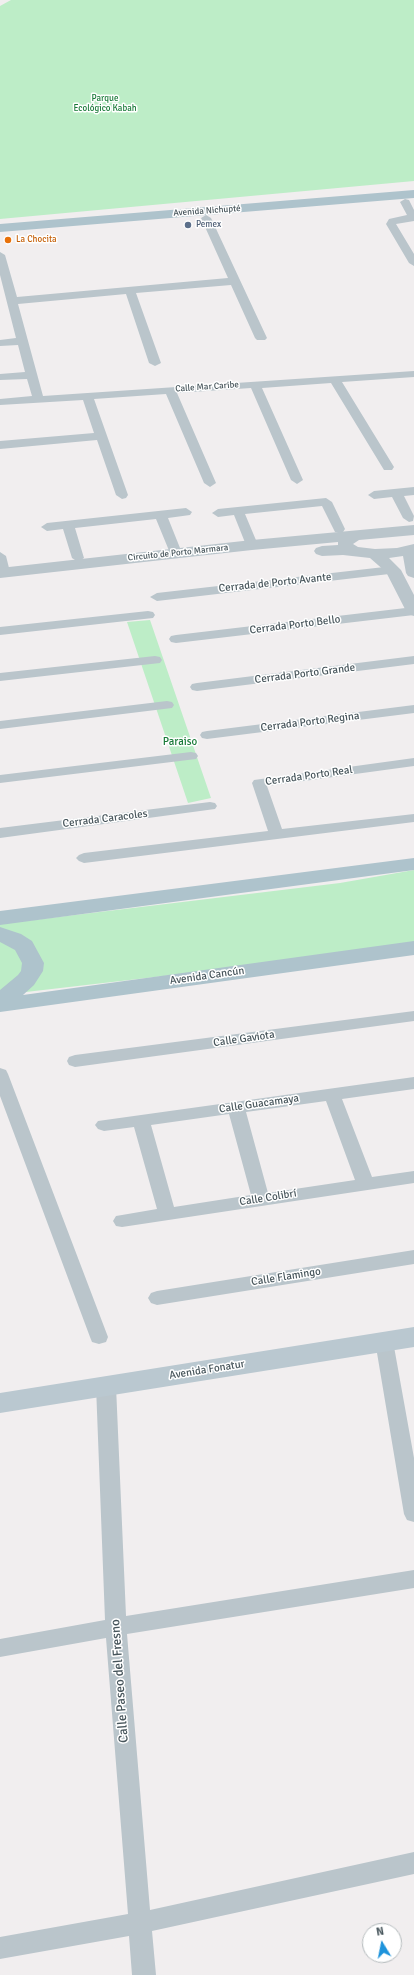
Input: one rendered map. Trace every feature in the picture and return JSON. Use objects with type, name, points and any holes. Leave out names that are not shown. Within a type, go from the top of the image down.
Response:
[{"type":"main road","name":"Avenida Nichupté","points":[[0,228],[411,199]]},
{"type":"main road","name":"Avenida Nichupté","points":[[0,234],[206,218],[275,209]]},
{"type":"main road","points":[[0,918],[414,864]]},
{"type":"main road","points":[[0,934],[24,946],[33,963],[32,971],[26,980],[10,994],[0,998]]},
{"type":"main road","name":"Avenida Cancún","points":[[0,1005],[414,948]]},
{"type":"main road","name":"Avenida Fonatur","points":[[0,1403],[414,1337]]},
{"type":"street","points":[[411,199],[414,218],[393,221],[391,224],[414,263]]},
{"type":"street","points":[[206,218],[261,338]]},
{"type":"street","points":[[0,255],[3,278],[13,305],[38,399]]},
{"type":"street","points":[[0,310],[13,305],[130,290],[235,281]]},
{"type":"street","points":[[130,290],[155,363]]},
{"type":"street","points":[[0,343],[23,341]]},
{"type":"street","name":"Calle Mar Caribe","points":[[0,402],[414,374]]},
{"type":"street","points":[[0,377],[32,375]]},
{"type":"street","points":[[334,379],[388,467]]},
{"type":"street","points":[[254,384],[297,480]]},
{"type":"street","points":[[170,390],[210,483]]},
{"type":"street","points":[[87,396],[122,495]]},
{"type":"street","points":[[0,444],[101,436]]},
{"type":"street","points":[[374,494],[414,491]]},
{"type":"street","points":[[396,492],[410,528]]},
{"type":"street","points":[[218,513],[326,502],[339,529]]},
{"type":"street","points":[[238,511],[252,545]]},
{"type":"street","points":[[47,527],[186,512]]},
{"type":"street","points":[[161,515],[176,553]]},
{"type":"street","points":[[68,524],[78,558]]},
{"type":"street","name":"Circuito de Porto Marmara","points":[[1,577],[330,551],[410,528]]},
{"type":"street","name":"Circuito de Porto Marmara","points":[[1,577],[176,553],[252,545],[355,544],[375,554],[392,554],[412,549]]},
{"type":"street","points":[[393,570],[413,569],[412,549]]},
{"type":"street","points":[[375,554],[393,570],[414,611]]},
{"type":"street","points":[[0,556],[1,577]]},
{"type":"street","name":"Cerrada de Porto Avante","points":[[157,597],[393,570]]},
{"type":"street","name":"Cerrada Porto Bello","points":[[176,639],[414,611]]},
{"type":"street","points":[[0,631],[148,615]]},
{"type":"street","points":[[0,678],[155,660]]},
{"type":"street","name":"Cerrada Porto Grande","points":[[197,687],[414,660]]},
{"type":"street","points":[[0,725],[167,705]]},
{"type":"street","name":"Cerrada Porto Regina","points":[[207,735],[414,709]]},
{"type":"street","points":[[0,779],[190,756]]},
{"type":"street","name":"Cerrada Porto Real","points":[[277,836],[259,783],[414,762]]},
{"type":"street","name":"Cerrada Caracoles","points":[[0,833],[210,806]]},
{"type":"street","points":[[84,858],[277,836],[414,818]]},
{"type":"street","name":"Calle Gaviota","points":[[75,1061],[414,1016]]},
{"type":"street","points":[[0,1074],[99,1336]]},
{"type":"street","name":"Calle Guacamaya","points":[[104,1125],[414,1083]]},
{"type":"street","points":[[332,1094],[365,1183]]},
{"type":"street","points":[[236,1107],[261,1200]]},
{"type":"street","points":[[141,1120],[167,1215]]},
{"type":"street","name":"Calle Colibrí","points":[[122,1221],[414,1176]]},
{"type":"street","name":"Calle Flamingo","points":[[157,1298],[414,1257]]},
{"type":"street","points":[[384,1341],[414,1514]]},
{"type":"street","name":"Calle Paseo del Fresno","points":[[106,1386],[116,1626],[144,1975]]},
{"type":"street","points":[[0,1648],[116,1626],[414,1579]]},
{"type":"street","points":[[0,1948],[139,1923],[414,1863]]},
{"type":"green space","name":"Parque Ecológico Kabah","points":[[11,0],[414,0],[414,181],[0,219],[0,6]]},
{"type":"green space","name":"Paraiso","points":[[150,620],[211,798],[188,803],[127,622]]},
{"type":"green space","points":[[414,870],[414,947],[0,995],[0,924],[340,883]]},
{"type":"place","name":"Pemex","points":[[188,225]]},
{"type":"place","name":"La Chocita","points":[[8,240]]}]
